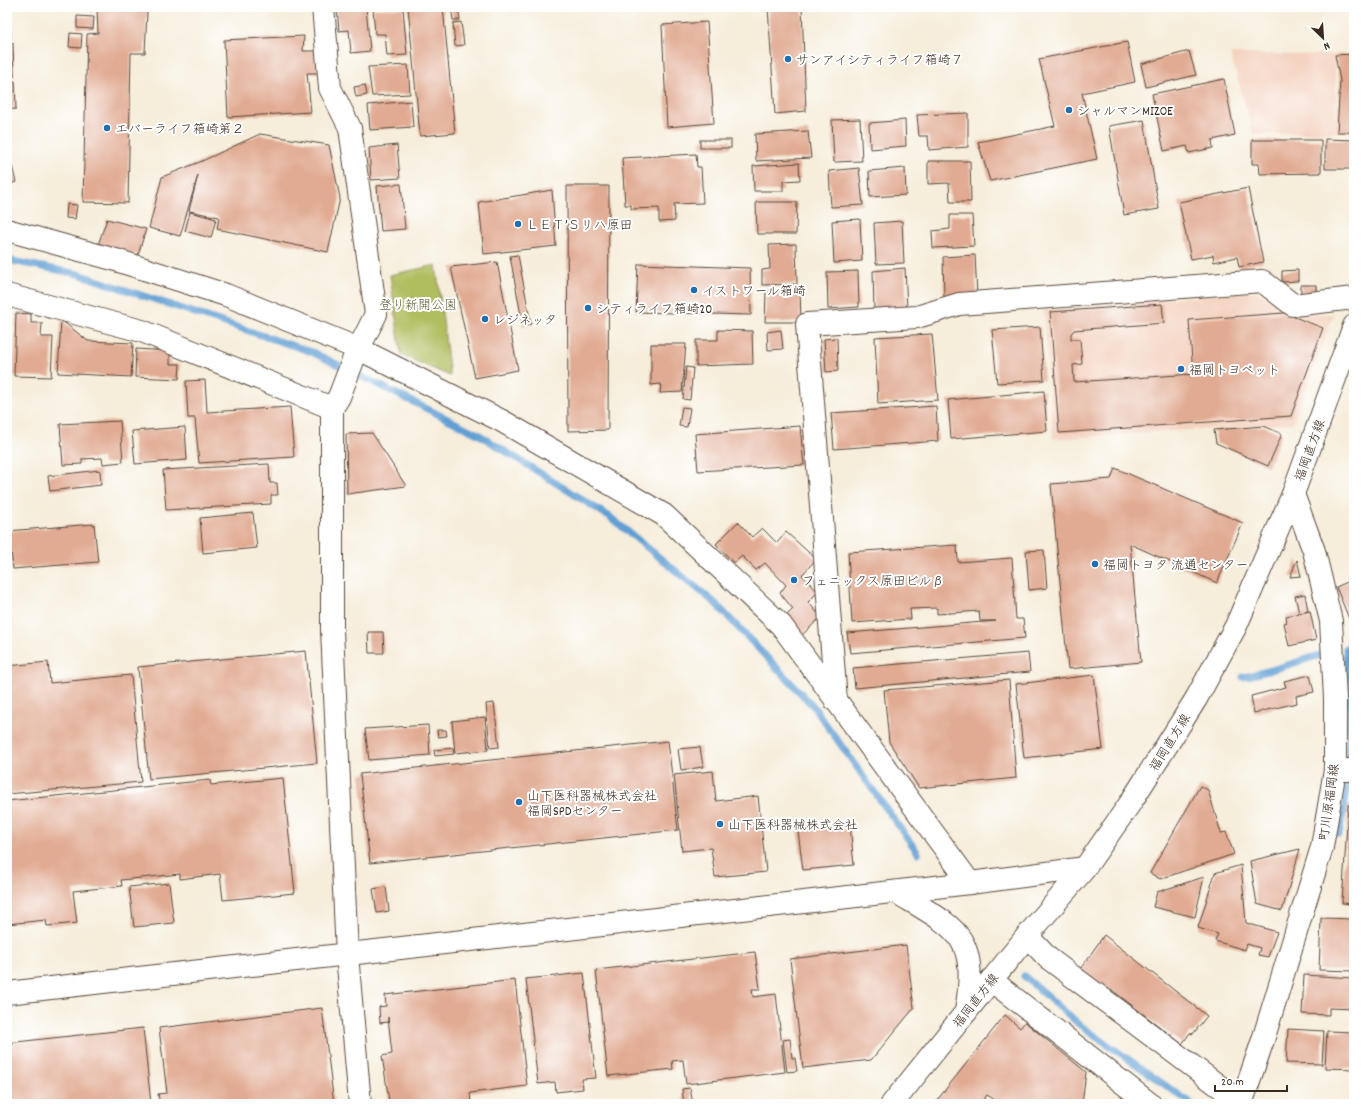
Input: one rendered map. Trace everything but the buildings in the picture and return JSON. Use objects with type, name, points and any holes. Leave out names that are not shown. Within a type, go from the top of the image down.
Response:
[{"type":"street","points":[[323,7],[330,88],[350,128],[376,314],[356,354],[335,402],[332,630],[347,954],[360,1104]]},
{"type":"street","points":[[7,230],[116,260],[226,295],[502,421],[664,515],[780,625],[970,883]]},
{"type":"street","points":[[836,701],[807,324],[917,317],[959,304],[1262,281],[1293,305],[1354,298]]},
{"type":"street","points":[[7,295],[142,331],[335,402]]},
{"type":"street","name":"福岡直方線","points":[[892,1104],[991,980],[1085,868],[1131,802],[1196,699],[1236,626],[1293,494],[1354,326]]},
{"type":"street","name":"町川原福岡線","points":[[1242,1104],[1322,848],[1344,770],[1335,699],[1330,620],[1314,551],[1293,494]]},
{"type":"street","points":[[7,993],[896,892],[1085,868]]},
{"type":"street","points":[[896,892],[943,920],[956,931],[965,947],[970,966],[970,986],[966,1012]]},
{"type":"street","points":[[1027,936],[1048,958],[1242,1104]]},
{"type":"street","points":[[991,980],[1150,1104]]},
{"type":"shaded area","points":[[1230,54],[1335,55],[1337,132],[1254,135]]},
{"type":"shaded area","name":"福岡トヨペット","points":[[1257,291],[1292,313],[1334,314],[1293,423],[1053,439],[1044,309]]},
{"type":"green space","name":"登り新開公園","points":[[436,265],[450,376],[401,355],[390,275]]},
{"type":"waterway","points":[[7,260],[78,274],[312,352],[478,434],[610,517],[715,603],[813,706],[918,853]]},
{"type":"waterway","points":[[1339,834],[1347,790],[1349,732],[1346,648]]},
{"type":"waterway","points":[[1243,677],[1265,672],[1331,652]]},
{"type":"waterway","points":[[1024,976],[1080,1025],[1192,1104]]},
{"type":"place","name":"サンアイシティライフ箱崎７","points":[[788,59]]},
{"type":"place","name":"シャルマンMIZOE","points":[[1069,110]]},
{"type":"place","name":"エバーライフ箱崎第２","points":[[107,128]]},
{"type":"place","name":"ＬＥＴ’Ｓリハ原田","points":[[518,224]]},
{"type":"place","name":"イストワール箱崎","points":[[694,290]]},
{"type":"place","name":"シティライフ箱崎20","points":[[588,308]]},
{"type":"place","name":"レジネッタ","points":[[485,319]]},
{"type":"place","name":"福岡トヨペット","points":[[1181,369]]},
{"type":"place","name":"福岡トヨタ 流通センター","points":[[1095,564]]},
{"type":"place","name":"フェニックス原田ビルβ","points":[[794,580]]},
{"type":"place","name":"山下医科器械株式会社 福岡SPDセンター","points":[[519,802]]},
{"type":"place","name":"山下医科器械株式会社","points":[[720,824]]}]
